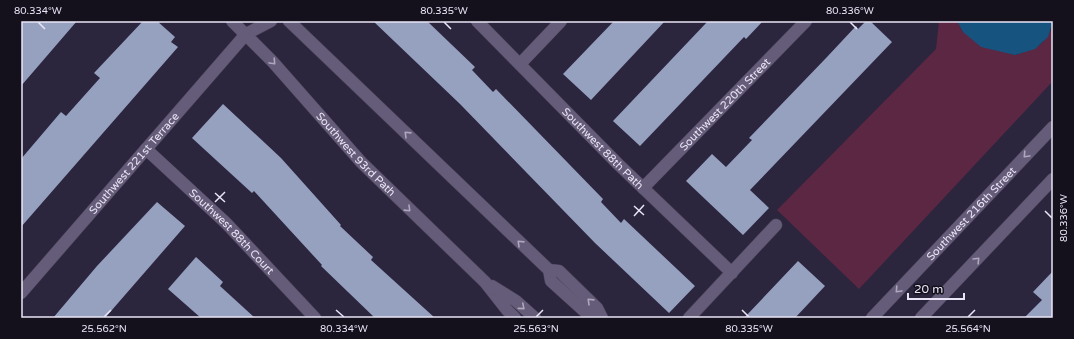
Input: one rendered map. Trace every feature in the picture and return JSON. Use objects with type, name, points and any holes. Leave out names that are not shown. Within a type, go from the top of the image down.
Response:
[{"type":"street","name":"Southwest 93rd Path","points":[[232,21],[272,61],[361,162],[484,282],[515,318]]},
{"type":"street","name":"Southwest 221st Terrace","points":[[246,34],[250,21]]},
{"type":"street","name":"Southwest 221st Terrace","points":[[21,293],[246,34],[272,21]]},
{"type":"street","points":[[289,21],[549,270],[551,281],[592,318]]},
{"type":"street","name":"Southwest 88th Path","points":[[477,21],[643,188],[732,272]]},
{"type":"street","points":[[520,64],[561,21]]},
{"type":"street","name":"Southwest 220th Street","points":[[643,188],[806,21]]},
{"type":"street","name":"Southwest 216th Street","points":[[872,318],[1053,127]]},
{"type":"street","name":"Southwest 88th Court","points":[[146,148],[226,223],[315,318]]},
{"type":"street","points":[[921,318],[1053,180]]},
{"type":"street","points":[[689,318],[776,225]]},
{"type":"street","points":[[549,270],[559,271],[597,308],[602,318]]},
{"type":"street","name":"Southwest 93rd Path","points":[[484,282],[516,301],[535,318]]},
{"type":"shaded area","points":[[939,21],[957,21],[963,32],[1015,55],[1038,46],[1046,38],[1053,25],[1053,81],[859,289],[777,210],[936,49]]},
{"type":"water","points":[[957,21],[1053,21],[1048,37],[1035,49],[1015,55],[981,47],[963,32]]},
{"type":"building","points":[[21,21],[77,21],[21,86]]},
{"type":"building","points":[[143,21],[157,21],[175,37],[171,42],[178,47],[21,227],[21,159],[61,112],[66,116],[100,78],[94,73]]},
{"type":"building","points":[[373,21],[427,21],[475,67],[472,70],[493,92],[496,89],[603,199],[601,202],[621,223],[624,219],[695,286],[669,313],[595,243],[460,104]]},
{"type":"building","points":[[614,21],[665,21],[591,100],[563,74]]},
{"type":"building","points":[[708,21],[763,21],[746,39],[744,37],[640,146],[613,121]]},
{"type":"building","points":[[866,21],[870,21],[892,42],[750,190],[769,208],[743,235],[686,181],[712,154],[726,167],[752,140],[749,138],[856,26],[858,29]]},
{"type":"building","points":[[223,104],[281,158],[341,225],[340,226],[373,257],[371,260],[435,318],[375,318],[321,266],[322,265],[254,191],[252,193],[192,138]]},
{"type":"building","points":[[157,202],[185,226],[105,318],[53,318],[97,266]]},
{"type":"building","points":[[196,257],[223,282],[220,286],[255,318],[201,318],[168,289]]},
{"type":"building","points":[[798,261],[825,286],[795,318],[744,318]]},
{"type":"building","points":[[1053,271],[1053,318],[1024,318],[1042,300],[1033,292]]}]
